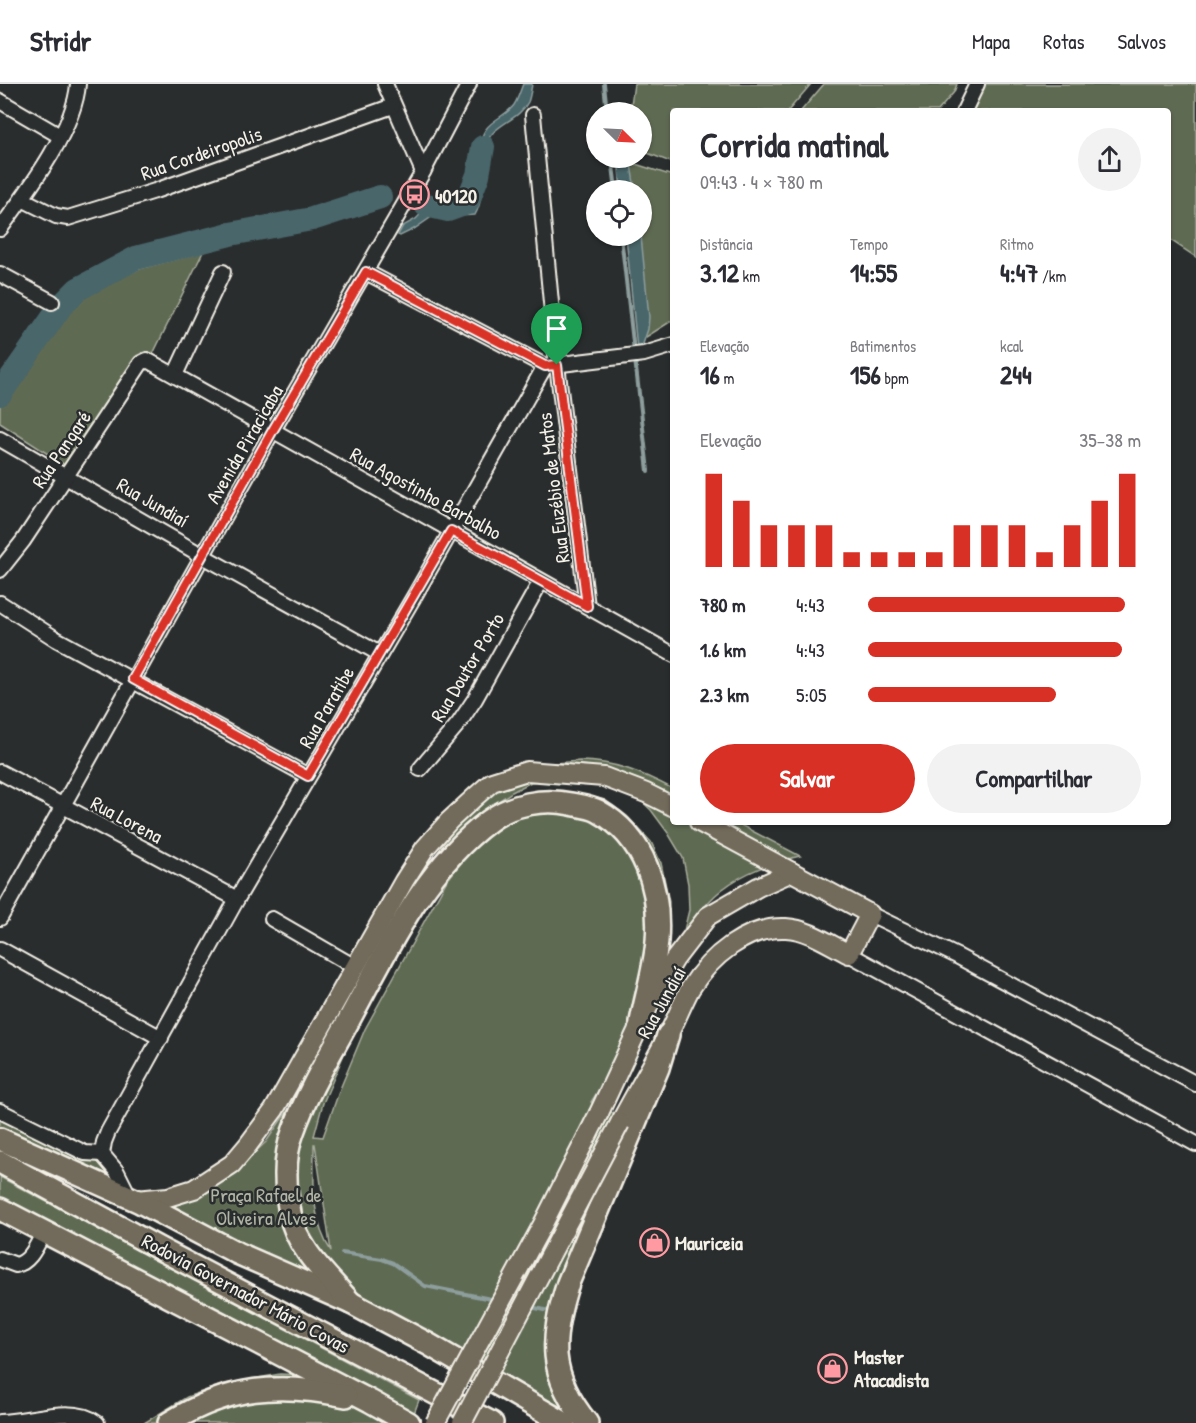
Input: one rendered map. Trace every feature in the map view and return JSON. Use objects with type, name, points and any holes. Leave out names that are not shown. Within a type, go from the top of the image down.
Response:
[{"type":"highway","points":[[351,1303],[316,1265],[298,1238],[290,1216],[285,1176],[292,1133],[334,1047],[395,935],[443,865],[489,820],[511,807],[560,801],[596,810],[616,824],[633,842],[646,864],[658,907],[657,943],[641,1022]]},
{"type":"highway","points":[[587,1423],[567,1394],[559,1373],[555,1352],[557,1315],[658,1068],[668,1035]]},
{"type":"highway","points":[[0,1138],[133,1199],[237,1253],[351,1303],[428,1344],[564,1423]]},
{"type":"highway","name":"Rodovia Governador Mário Covas","points":[[0,1162],[492,1423]]},
{"type":"highway","name":"Rodovia Governador Mário Covas","points":[[0,1209],[409,1423]]},
{"type":"highway","points":[[169,1423],[216,1399],[254,1389],[301,1389],[370,1401]]},
{"type":"main road","points":[[133,1199],[168,1197],[194,1189],[232,1164],[274,1110],[354,967],[425,848],[449,821],[492,782],[527,771],[604,777],[670,805]]},
{"type":"main road","points":[[706,825],[870,914],[849,954]]},
{"type":"main road","name":"Rua Jundiaí","points":[[435,1423],[543,1224],[599,1113],[656,990],[675,958],[708,916],[737,897],[792,872]]},
{"type":"main road","name":"Rua Jundiaí","points":[[462,1423],[692,987],[708,965],[733,944],[756,932],[786,928],[804,931],[849,954]]},
{"type":"street","points":[[0,229],[22,199],[60,136],[76,100],[78,84]]},
{"type":"street","points":[[385,84],[423,172]]},
{"type":"street","name":"Avenida Piracicaba","points":[[0,918],[273,430],[423,172],[469,84]]},
{"type":"street","points":[[965,108],[977,84]]},
{"type":"street","points":[[0,101],[60,136]]},
{"type":"street","name":"Rua Cordeiropolis","points":[[22,199],[56,216],[68,218],[155,191],[393,106]]},
{"type":"street","name":"Rua Euzébio de Matos","points":[[533,115],[551,366],[587,606]]},
{"type":"street","points":[[176,375],[223,272]]},
{"type":"street","points":[[366,272],[551,366],[637,355],[670,346]]},
{"type":"street","points":[[0,274],[52,302]]},
{"type":"street","name":"Rua Pangaré","points":[[0,570],[66,478],[141,363],[147,360],[158,366]]},
{"type":"street","name":"Rua Agostinho Barbalho","points":[[158,366],[670,653]]},
{"type":"street","name":"Rua Paratibe","points":[[102,1154],[108,1132],[237,899],[451,531],[551,366]]},
{"type":"street","name":"Rua Jundiaí","points":[[0,439],[203,556],[380,654]]},
{"type":"street","name":"Rua Doutor Porto","points":[[420,769],[459,723],[475,699],[541,581]]},
{"type":"street","points":[[0,603],[56,639],[308,776]]},
{"type":"street","name":"Rua Lorena","points":[[0,772],[237,899]]},
{"type":"street","points":[[870,914],[957,956],[1196,1084]]},
{"type":"street","points":[[272,919],[354,967]]},
{"type":"street","points":[[0,949],[161,1038]]},
{"type":"street","name":"Rua Jundiaí","points":[[849,954],[1196,1144]]},
{"type":"street","points":[[0,1111],[85,1153],[102,1154],[117,1172],[133,1199]]},
{"type":"street","points":[[0,1259],[16,1265],[25,1262],[44,1232]]},
{"type":"street","points":[[0,1422],[80,1415],[97,1423]]},
{"type":"green space","points":[[634,84],[811,84],[791,108],[670,108],[670,162],[652,155],[652,102],[631,102]]},
{"type":"green space","points":[[824,84],[957,84],[954,92],[941,108],[804,108]]},
{"type":"green space","points":[[983,84],[1196,84],[1196,257],[1171,240],[1171,108],[974,108]]},
{"type":"green space","points":[[627,168],[648,168],[670,175],[670,322],[643,339],[634,246],[652,246],[652,180],[628,180]]},
{"type":"green space","points":[[203,252],[150,360],[68,467],[0,423],[0,406],[61,306],[139,269]]},
{"type":"green space","name":"Praça Rafael de Oliveira Alves","points":[[580,761],[605,763],[628,769],[670,788],[670,825],[741,825],[800,856],[759,868],[722,890],[711,899],[699,915],[679,951],[689,910],[688,884],[683,858],[651,810],[632,792],[583,777],[531,782],[482,812],[456,844],[382,966],[323,1103],[314,1136],[323,1137],[365,1029],[446,882],[492,824],[550,798],[582,795],[605,800],[627,816],[651,842],[661,863],[669,902],[663,947],[654,975],[604,1082],[591,1102],[635,1124],[552,1321],[580,1423],[140,1202],[236,1170],[266,1142],[290,1107],[443,844],[491,788],[530,765]],"holes":[[[314,1144],[331,1251],[324,1239],[316,1213]]]},
{"type":"green space","points":[[0,1113],[97,1161],[114,1180],[0,1130]]},
{"type":"green space","points":[[0,1177],[419,1400],[413,1416],[0,1200]]},
{"type":"green space","points":[[280,1374],[321,1376],[408,1423],[144,1423],[187,1397],[224,1384]]},
{"type":"water","points":[[523,84],[532,84],[528,102],[519,113],[495,131],[487,142],[483,160],[481,197],[475,215],[457,216],[448,212],[439,212],[414,229],[398,235],[403,226],[416,219],[433,201],[460,209],[469,203],[476,184],[481,139],[486,129],[514,105]]},
{"type":"water","points":[[619,168],[632,168],[633,180],[620,180]]},
{"type":"water","points":[[627,246],[642,246],[649,317],[648,329],[641,350],[637,349]]},
{"type":"waterway","points":[[604,84],[606,102]]},
{"type":"waterway","points":[[426,205],[448,210],[467,203],[478,175],[483,147]]},
{"type":"waterway","points":[[613,168],[615,180]]},
{"type":"waterway","points":[[0,394],[61,306],[78,289],[136,258],[230,234],[312,219],[380,197]]},
{"type":"waterway","points":[[622,246],[634,351]]},
{"type":"waterway","points":[[635,359],[648,471]]},
{"type":"waterway","points":[[342,1253],[382,1259],[393,1263],[425,1286],[496,1300]]},
{"type":"waterway","points":[[530,1307],[545,1310]]},
{"type":"place","name":"40120","points":[[414,195]]},
{"type":"place","name":"Mauriceia","points":[[654,1242]]},
{"type":"place","name":"Master Atacadista","points":[[833,1368]]},
{"type":"route","points":[[366,272],[545,366],[557,365],[587,606],[451,531],[308,776],[133,679],[273,430],[366,272]]}]
